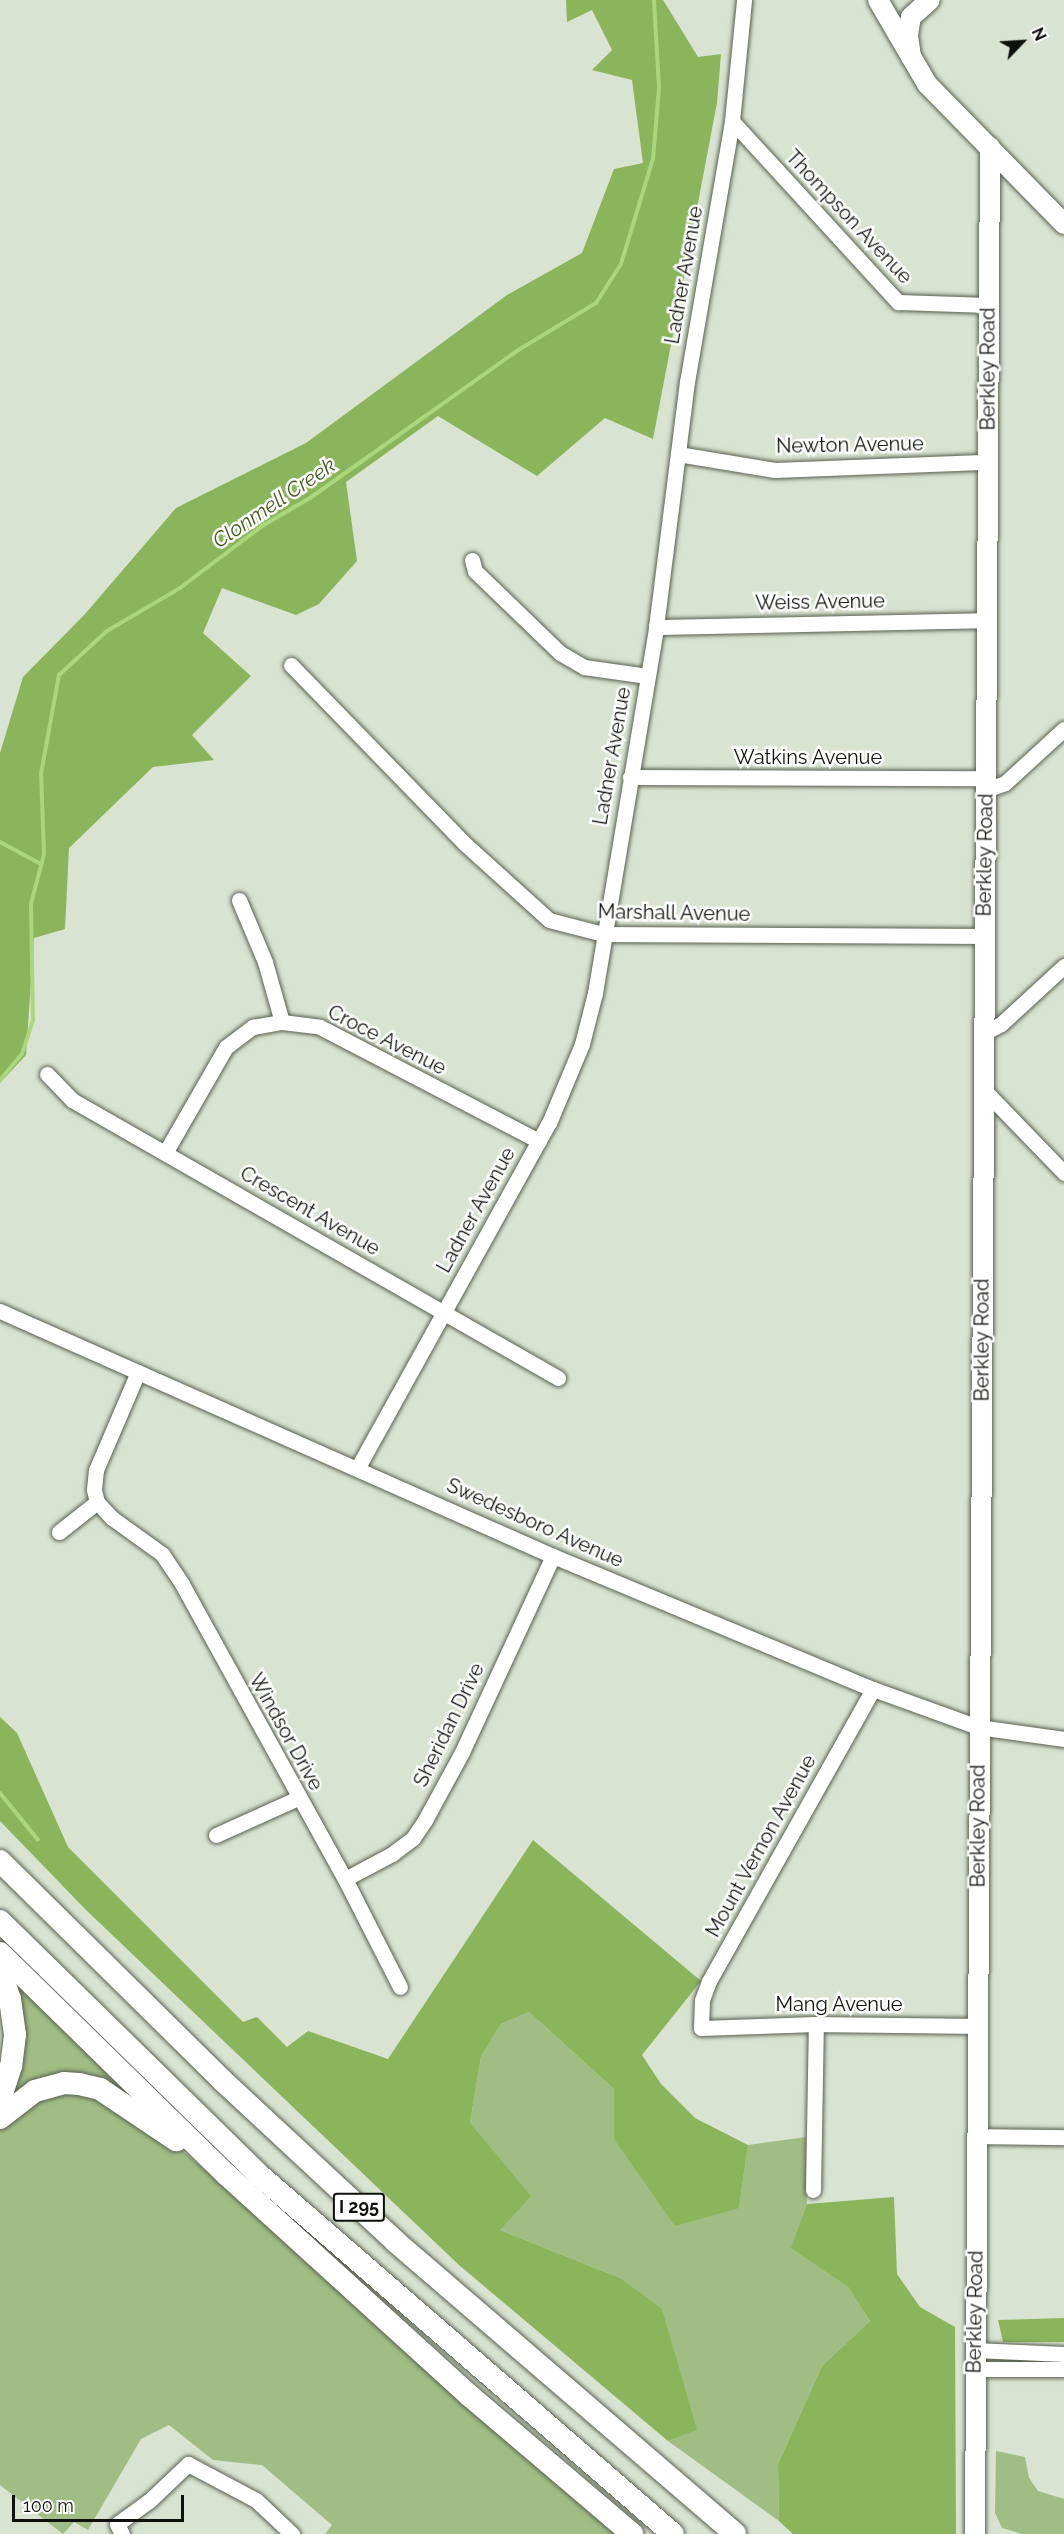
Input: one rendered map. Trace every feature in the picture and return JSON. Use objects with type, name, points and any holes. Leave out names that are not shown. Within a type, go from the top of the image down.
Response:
[{"type":"highway","name":"I 295","points":[[0,1862],[223,2080],[430,2273],[735,2534]]},
{"type":"highway","name":"I 295","points":[[0,1921],[258,2174],[673,2534]]},
{"type":"highway","points":[[0,1953],[227,2175],[470,2396],[632,2534]]},
{"type":"highway","points":[[0,1970],[10,1998],[15,2035],[11,2066],[0,2100]]},
{"type":"highway","points":[[0,2118],[35,2091],[64,2083],[80,2084],[116,2099],[227,2175]]},
{"type":"highway","points":[[430,2273],[460,2283],[751,2534]]},
{"type":"main road","points":[[878,0],[912,62],[927,84],[1064,224]]},
{"type":"main road","points":[[912,62],[908,34],[911,17],[930,0]]},
{"type":"main road","name":"Berkley Road","points":[[975,2534],[974,2360],[990,147]]},
{"type":"street","name":"Ladner Avenue","points":[[358,1467],[539,1141],[582,1044],[595,993],[603,934],[656,627],[678,453],[732,121],[744,0]]},
{"type":"street","name":"Thompson Avenue","points":[[732,121],[898,302],[988,305]]},
{"type":"street","name":"Newton Avenue","points":[[678,453],[775,470],[988,462]]},
{"type":"street","points":[[472,560],[475,571],[560,653],[584,667],[647,676]]},
{"type":"street","name":"Weiss Avenue","points":[[656,627],[986,620]]},
{"type":"street","name":"Marshall Avenue","points":[[291,665],[530,905],[549,921],[603,934],[983,936]]},
{"type":"street","points":[[986,784],[1005,783],[1064,729]]},
{"type":"street","name":"Watkins Avenue","points":[[630,777],[986,784]]},
{"type":"street","points":[[239,900],[265,962],[282,1022]]},
{"type":"street","points":[[984,1033],[1001,1024],[1064,966]]},
{"type":"street","name":"Croce Avenue","points":[[165,1153],[226,1047],[253,1027],[282,1022],[320,1027],[539,1141]]},
{"type":"street","name":"Crescent Avenue","points":[[46,1074],[72,1100],[558,1378]]},
{"type":"street","points":[[983,1089],[1064,1173]]},
{"type":"street","name":"Swedesboro Avenue","points":[[0,1311],[358,1467],[553,1556],[873,1689],[978,1727],[1064,1739]]},
{"type":"street","points":[[59,1532],[97,1502],[94,1490],[96,1470],[138,1372]]},
{"type":"street","name":"Windsor Drive","points":[[97,1502],[112,1518],[162,1554],[172,1568],[345,1879],[400,1987]]},
{"type":"street","name":"Sheridan Drive","points":[[345,1879],[392,1854],[413,1838],[425,1820],[462,1752],[553,1556]]},
{"type":"street","name":"Mount Vernon Avenue","points":[[701,2028],[702,2000],[709,1981],[873,1689]]},
{"type":"street","points":[[216,1835],[298,1798]]},
{"type":"street","points":[[813,2190],[816,2024]]},
{"type":"street","name":"Mang Avenue","points":[[701,2028],[816,2024],[977,2026]]},
{"type":"street","points":[[976,2136],[1064,2138]]},
{"type":"street","points":[[974,2360],[1064,2354]]},
{"type":"street","points":[[974,2360],[1064,2369]]},
{"type":"street","points":[[122,2534],[117,2524],[149,2502],[188,2464],[256,2500],[292,2534]]},
{"type":"green space","points":[[566,0],[663,0],[698,57],[721,54],[717,103],[653,439],[605,418],[537,476],[438,416],[346,482],[357,561],[319,604],[296,615],[222,588],[203,633],[251,676],[192,735],[214,760],[153,767],[69,848],[65,929],[34,938],[26,1055],[0,1083],[0,753],[23,677],[85,614],[176,508],[306,443],[507,295],[582,253],[614,169],[643,163],[632,80],[592,70],[612,50],[592,10],[567,22]]},
{"type":"green space","points":[[0,1717],[17,1733],[68,1847],[243,2022],[257,2017],[287,2047],[308,2031],[388,2059],[533,1840],[701,1981],[642,2055],[661,2084],[695,2118],[748,2145],[739,2208],[675,2226],[614,2139],[614,2089],[529,2012],[501,2024],[481,2057],[470,2123],[531,2196],[500,2230],[620,2278],[662,2309],[697,2430],[668,2441],[459,2265],[86,1910],[0,1821]]},
{"type":"green space","points":[[17,1986],[142,2104],[61,2074],[12,2094]]},
{"type":"green space","points":[[529,2012],[614,2089],[614,2139],[739,2208],[748,2145],[806,2137],[807,2204],[792,2248],[848,2287],[870,2321],[822,2366],[778,2464],[779,2521],[668,2441],[696,2430],[620,2278],[500,2230],[470,2123],[481,2057],[501,2024]]},
{"type":"green space","points":[[74,2091],[99,2096],[161,2134],[242,2199],[624,2534],[325,2534],[332,2525],[262,2465],[213,2460],[169,2425],[141,2439],[88,2530],[74,2522],[63,2534],[0,2485],[0,2130],[29,2100]]},
{"type":"green space","points":[[894,2197],[897,2274],[920,2307],[955,2327],[956,2534],[793,2534],[779,2521],[778,2464],[822,2366],[870,2321],[848,2287],[791,2248],[807,2204]]},
{"type":"green space","points":[[1064,2318],[1064,2342],[1003,2342],[998,2320]]},
{"type":"green space","points":[[996,2451],[1025,2457],[1029,2478],[1038,2491],[1064,2499],[1064,2534],[1022,2534],[1002,2528],[995,2513]]},
{"type":"waterway","name":"Clonmell Creek","points":[[0,1080],[22,1054],[33,1021],[31,904],[44,854],[41,774],[59,675],[107,631],[180,588],[262,526],[310,498],[520,349],[596,303],[621,264],[653,159],[659,87],[654,0]]},
{"type":"waterway","points":[[0,842],[41,864]]},
{"type":"waterway","points":[[0,1793],[38,1840]]}]
